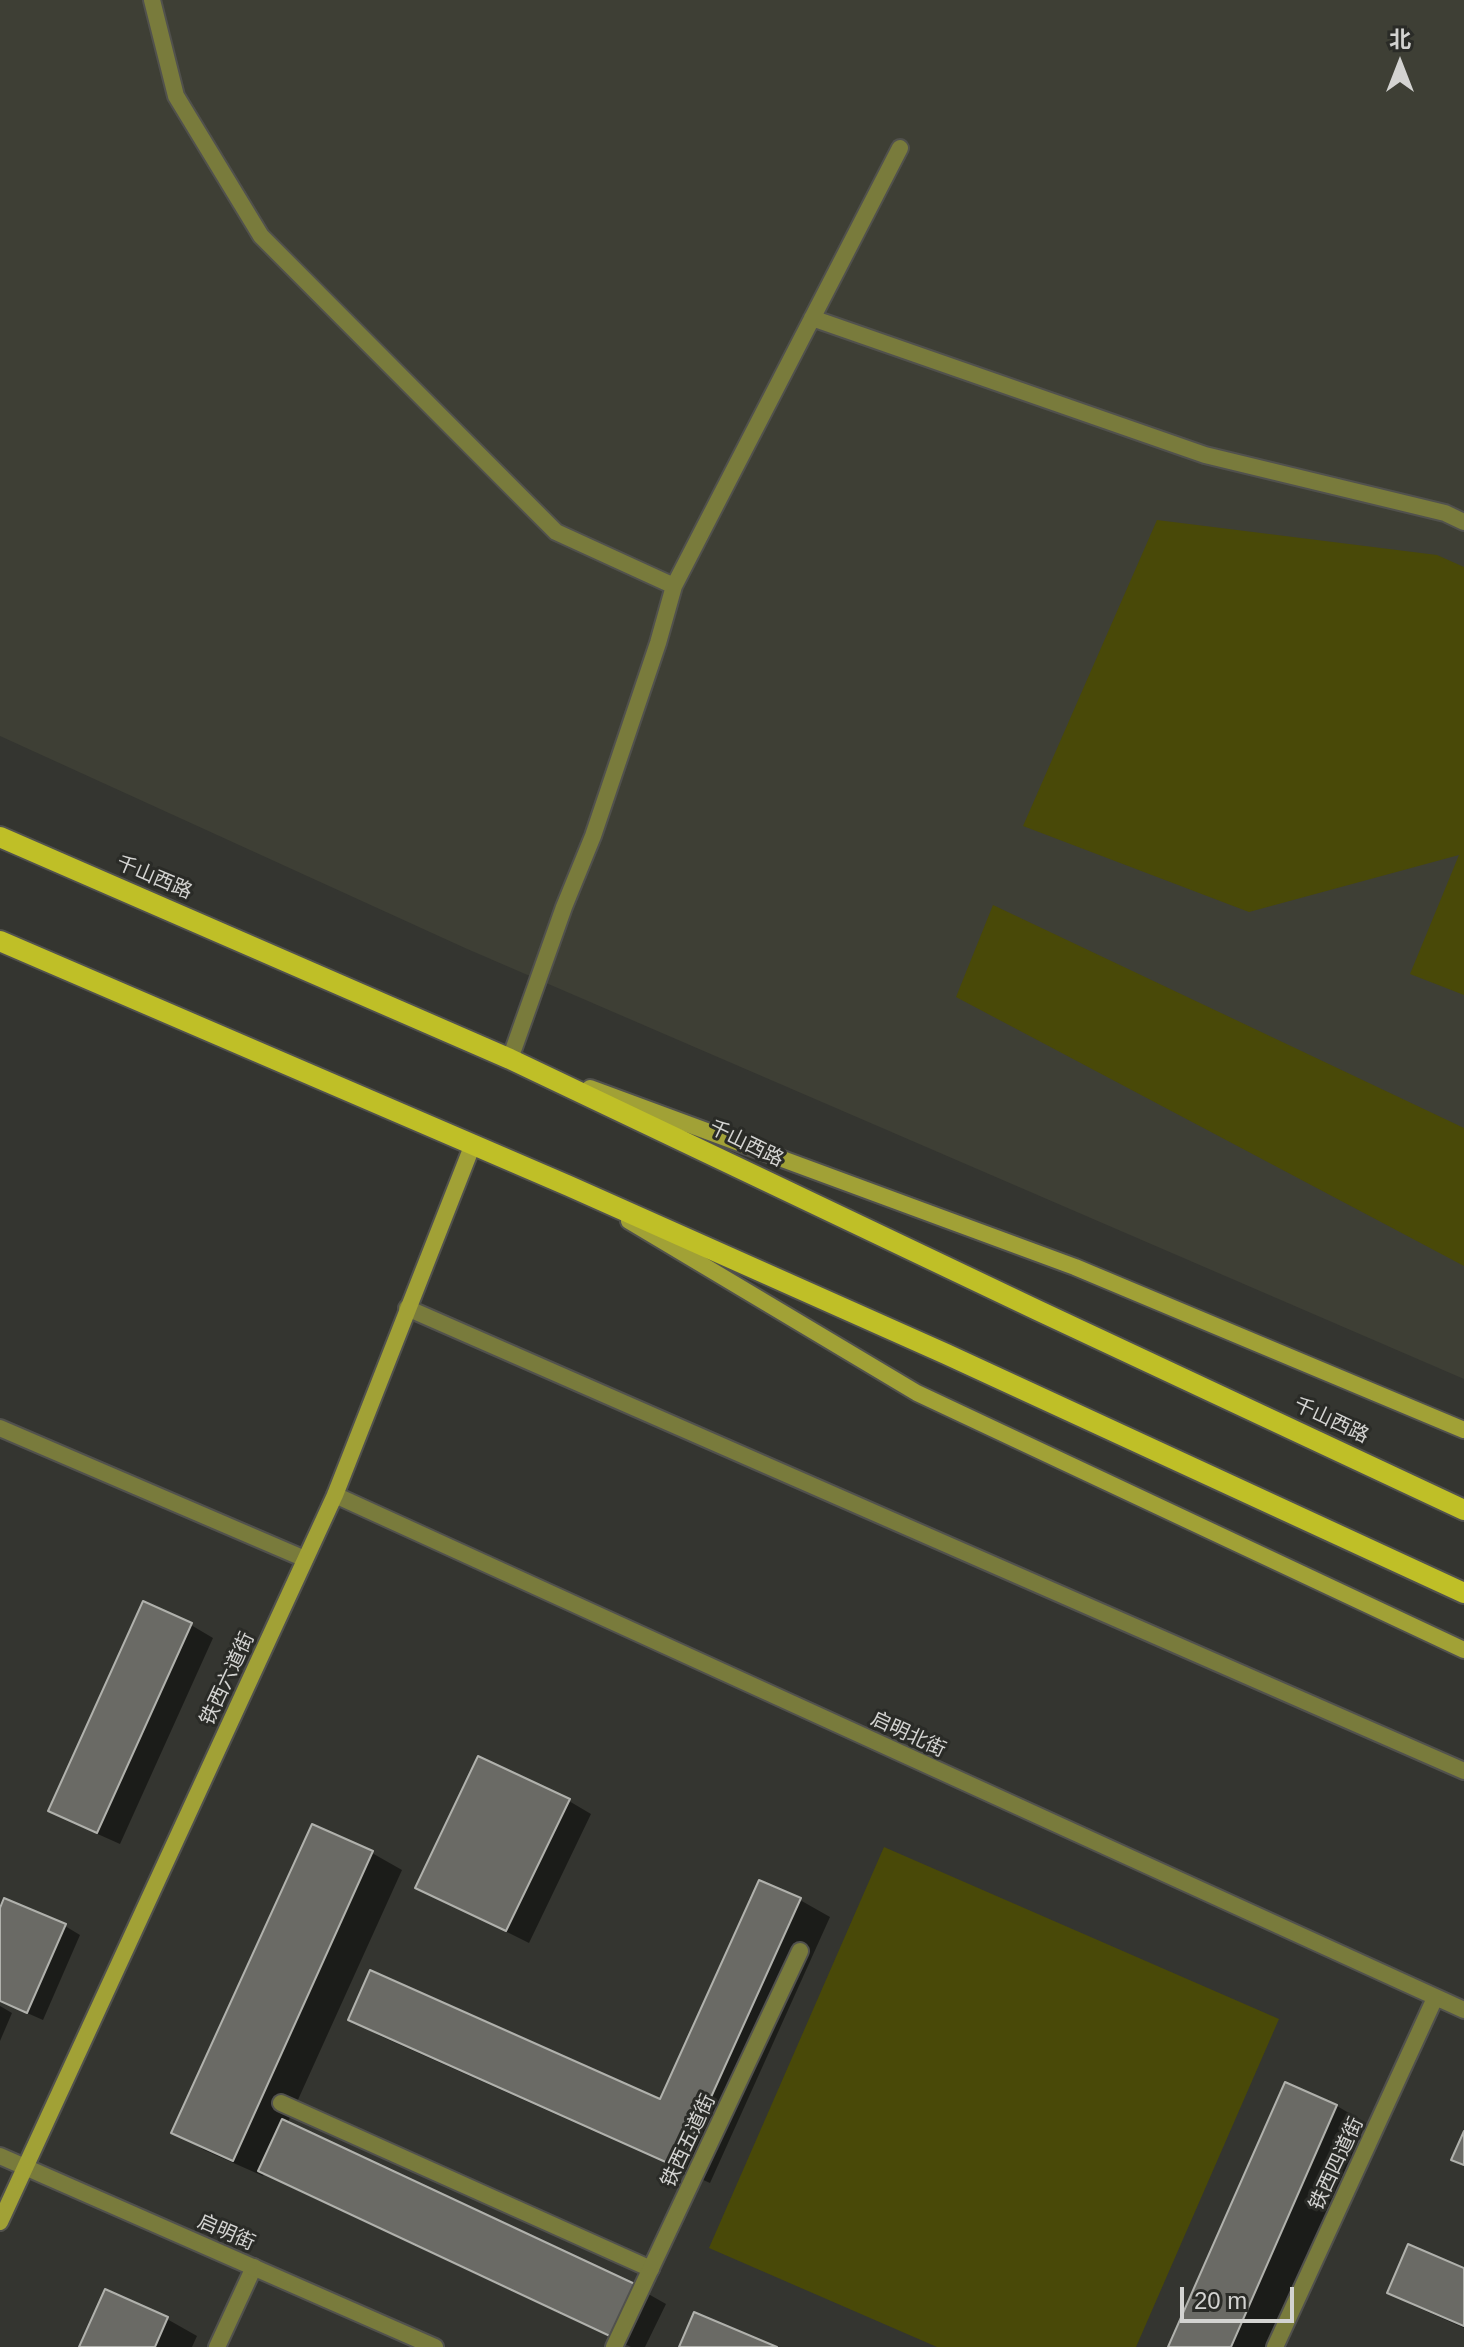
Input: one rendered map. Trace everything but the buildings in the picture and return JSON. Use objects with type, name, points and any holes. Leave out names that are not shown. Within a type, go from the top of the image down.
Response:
[{"type":"main road","name":"千山西路","points":[[0,837],[510,1059],[1464,1510]]},
{"type":"main road","points":[[0,941],[569,1186],[946,1354],[1464,1593]]},
{"type":"main road","points":[[510,1059],[1075,1267],[1464,1430]]},
{"type":"main road","name":"铁西六道街","points":[[0,2222],[335,1495],[473,1144]]},
{"type":"main road","points":[[569,1186],[917,1393],[1464,1650]]},
{"type":"street","points":[[152,0],[176,96],[261,236],[556,532],[674,586]]},
{"type":"street","points":[[510,1059],[564,907],[593,836],[674,586],[900,148]]},
{"type":"street","points":[[812,318],[1205,455],[1445,513],[1464,522]]},
{"type":"street","points":[[407,1308],[1464,1771]]},
{"type":"street","points":[[0,1428],[305,1559]]},
{"type":"street","name":"启明北街","points":[[335,1495],[1464,2010]]},
{"type":"street","name":"铁西五道街","points":[[614,2347],[800,1951]]},
{"type":"street","name":"铁西四道街","points":[[1275,2347],[1435,1998]]},
{"type":"street","points":[[281,2103],[651,2269]]},
{"type":"street","name":"启明街","points":[[0,2156],[435,2347]]},
{"type":"street","points":[[217,2347],[254,2267]]},
{"type":"shaded area","points":[[0,0],[1464,0],[1464,1379],[465,948],[0,736]]},
{"type":"shaded area","points":[[1157,520],[1437,555],[1464,567],[1464,995],[1410,974],[1459,855],[1249,912],[1023,826]]},
{"type":"shaded area","points":[[993,905],[1464,1128],[1464,1266],[956,997]]},
{"type":"shaded area","points":[[884,1847],[1279,2019],[1136,2347],[937,2347],[709,2248]]}]
